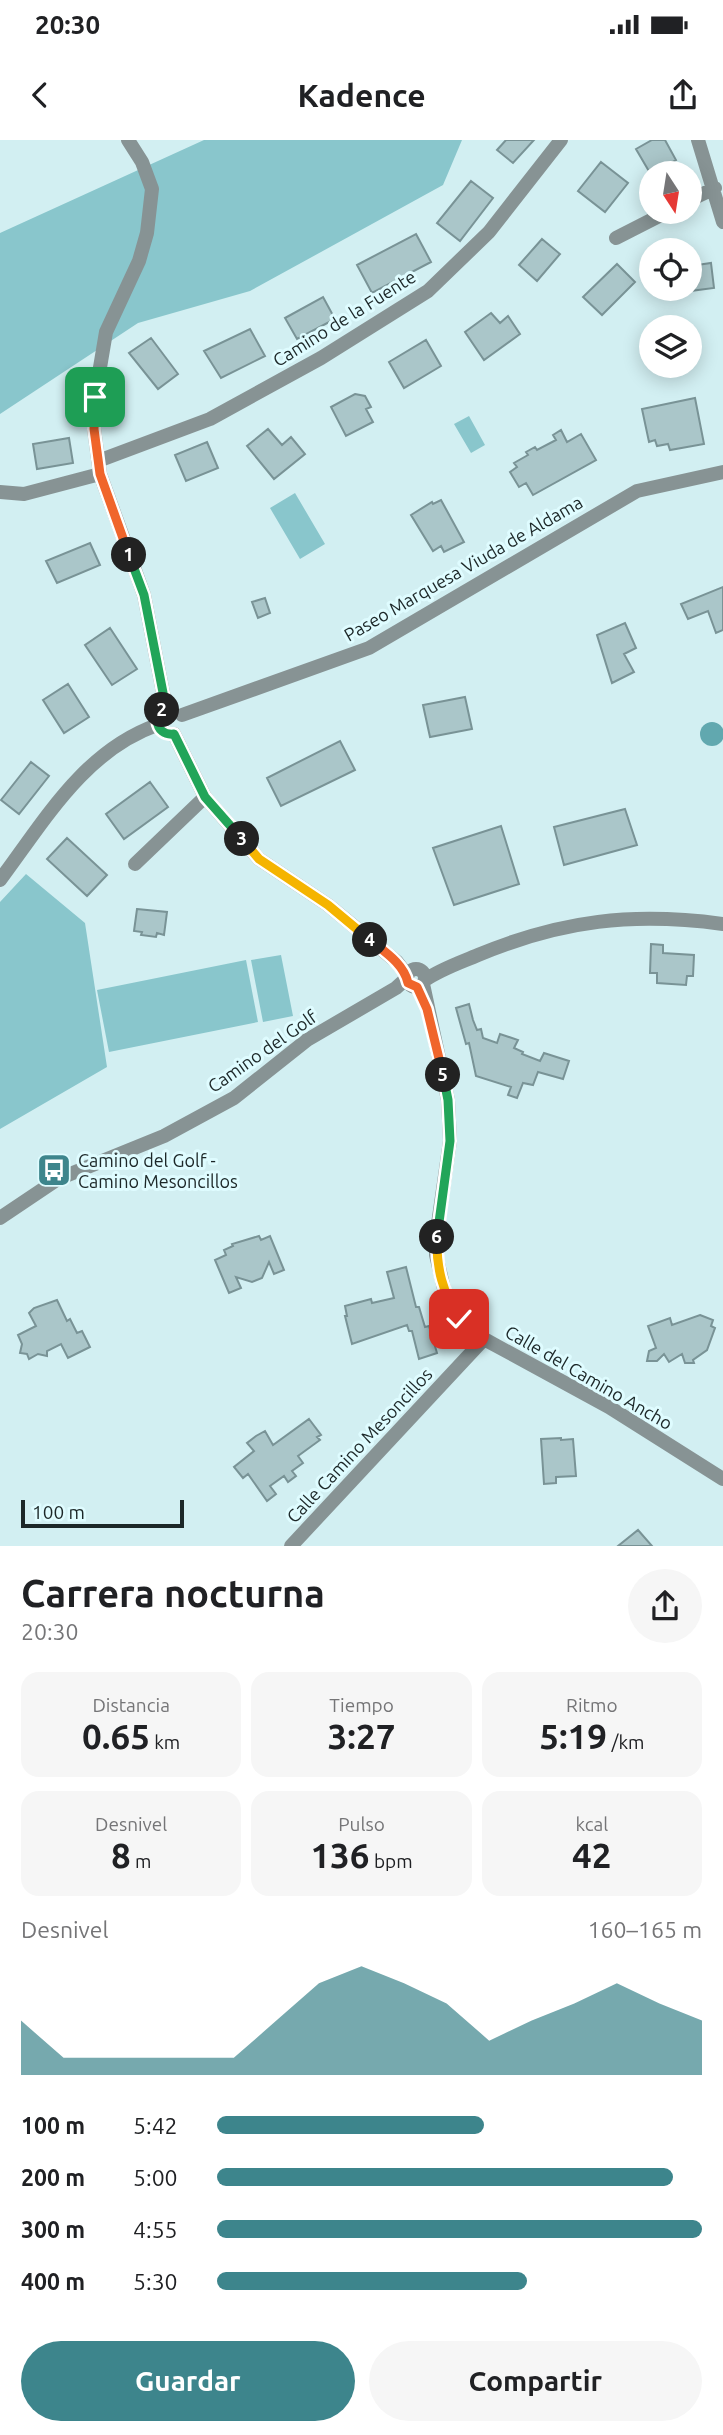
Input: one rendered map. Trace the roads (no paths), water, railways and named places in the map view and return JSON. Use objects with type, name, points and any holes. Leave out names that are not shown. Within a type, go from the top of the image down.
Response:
[{"type":"street","points":[[128,140],[142,162],[152,189],[148,233],[139,261],[106,332],[95,397],[94,429],[99,468],[144,595],[166,708]]},
{"type":"street","name":"Camino de la Fuente","points":[[0,492],[24,494],[99,468],[210,419],[321,358],[428,291],[489,232],[561,140]]},
{"type":"street","points":[[698,140],[715,188],[723,222]]},
{"type":"street","points":[[702,194],[715,188]]},
{"type":"street","points":[[616,238],[643,224]]},
{"type":"street","name":"Paseo Marquesa Viuda de Aldama","points":[[182,715],[369,648],[637,491],[723,472]]},
{"type":"street","points":[[166,708],[175,708],[182,715],[181,728],[174,734],[164,732],[158,724],[159,713],[166,708]]},
{"type":"street","points":[[0,880],[75,779],[104,754],[158,724]]},
{"type":"street","points":[[174,734],[205,797],[259,859],[328,905],[416,979]]},
{"type":"street","points":[[135,864],[205,797]]},
{"type":"street","name":"Camino del Golf","points":[[0,1218],[58,1178],[164,1136],[234,1098],[307,1040],[416,979],[516,939],[584,923],[650,917],[723,924]]},
{"type":"street","name":"Calle del Camino Ancho","points":[[416,979],[427,1009],[448,1100],[450,1141],[437,1231],[438,1271],[446,1297],[459,1319],[484,1339],[608,1407],[723,1479]]},
{"type":"street","name":"Calle Camino Mesoncillos","points":[[291,1546],[484,1339]]},
{"type":"place","name":"Camino del Golf - Camino Mesoncillos","points":[[54,1170]]}]
